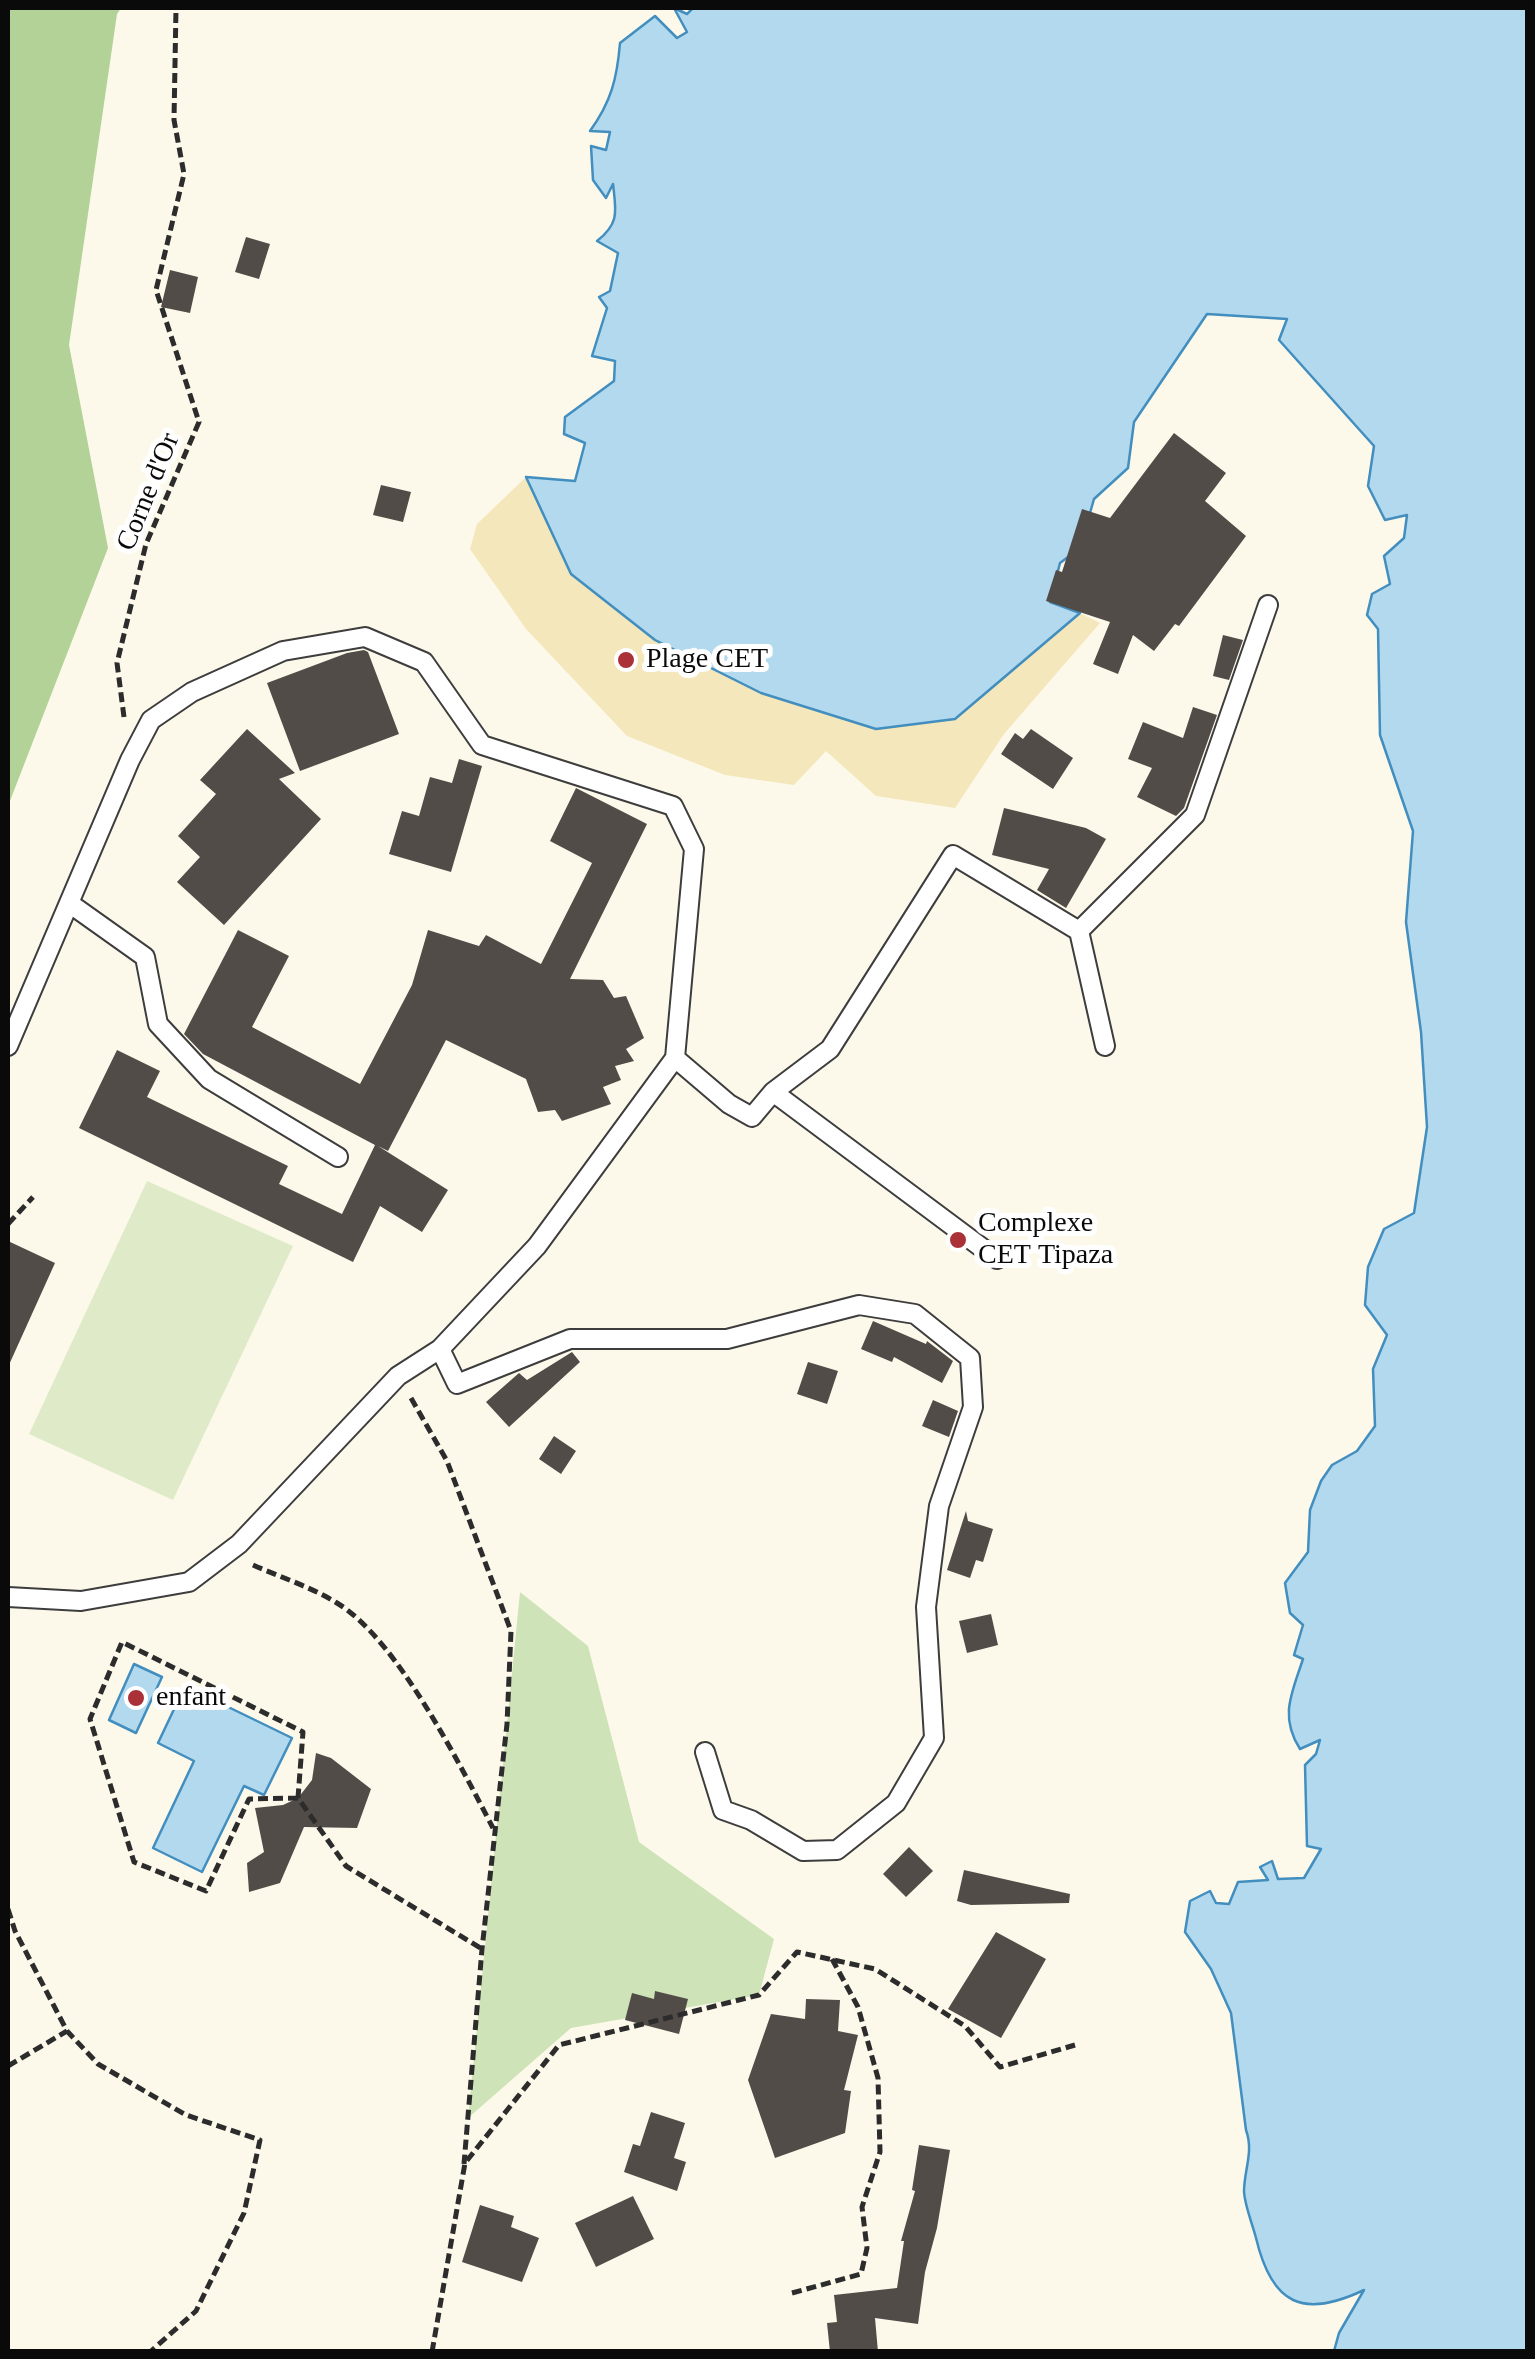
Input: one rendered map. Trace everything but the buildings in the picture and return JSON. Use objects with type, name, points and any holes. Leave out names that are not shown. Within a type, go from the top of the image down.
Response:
[{"type":"lane","points":[[1079,931],[1195,815],[1268,605]]},
{"type":"lane","points":[[8,1046],[130,760],[151,720],[192,692],[283,652],[365,637],[424,662],[482,745],[674,806],[694,850],[675,1058],[536,1246],[440,1349],[398,1376],[239,1544],[189,1582],[81,1601],[8,1597]]},
{"type":"lane","points":[[675,1058],[728,1104],[752,1117],[772,1092],[830,1050],[954,856],[1079,931],[1104,1046]]},
{"type":"lane","points":[[69,903],[146,957],[158,1024],[210,1080],[338,1157]]},
{"type":"lane","points":[[772,1092],[997,1259]]},
{"type":"lane","points":[[440,1349],[457,1384],[570,1339],[727,1340],[860,1306],[915,1314],[970,1358],[973,1406],[939,1506],[926,1607],[934,1738],[896,1803],[837,1850],[803,1851],[751,1820],[723,1810],[705,1752]]},
{"type":"path","name":"Corne d'Or","points":[[130,760],[117,664],[146,544],[199,422],[156,290],[184,174],[174,120],[176,8]]},
{"type":"path","points":[[8,1224],[33,1198]]},
{"type":"path","points":[[398,1376],[448,1461],[511,1631],[507,1724],[482,1949],[464,2172]]},
{"type":"path","points":[[227,1554],[339,1604],[382,1644],[448,1741],[495,1832]]},
{"type":"path","points":[[298,1798],[248,1800],[206,1891],[134,1862],[90,1719],[122,1642],[303,1732],[298,1798],[346,1866],[482,1949]]},
{"type":"path","points":[[8,1909],[68,2031],[98,2064],[186,2115],[260,2140],[244,2212],[196,2312],[150,2352]]},
{"type":"path","points":[[432,2352],[465,2163],[560,2045],[758,1995],[798,1952],[875,1969],[965,2026],[1000,2067],[1076,2045]]},
{"type":"path","points":[[792,2293],[861,2274],[867,2248],[862,2207],[880,2152],[878,2078],[858,2007],[832,1959]]},
{"type":"path","points":[[8,2066],[68,2031]]},
{"type":"green space","points":[[8,8],[121,8],[117,14],[69,345],[108,548],[8,806]]},
{"type":"green space","points":[[147,1181],[293,1246],[173,1500],[29,1434]]},
{"type":"green space","points":[[520,1592],[588,1646],[639,1842],[774,1939],[759,1995],[571,2028],[468,2118]]},
{"type":"sand","name":"Plage CET","points":[[526,477],[572,574],[655,640],[761,693],[955,719],[1080,613],[1100,623],[1004,734],[955,808],[876,796],[826,751],[794,785],[725,775],[627,736],[526,629],[470,549],[477,524]]},
{"type":"water","points":[[674,8],[687,14],[693,8],[1527,8],[1527,2351],[1334,2351],[1339,2333],[1364,2290],[1324,2304],[1307,2304],[1281,2292],[1263,2261],[1245,2197],[1249,2146],[1231,2013],[1211,1969],[1185,1932],[1190,1901],[1210,1891],[1216,1903],[1229,1904],[1238,1882],[1268,1880],[1260,1867],[1272,1861],[1278,1879],[1304,1878],[1321,1849],[1307,1846],[1305,1765],[1316,1754],[1320,1740],[1300,1749],[1290,1726],[1290,1704],[1303,1659],[1294,1655],[1303,1625],[1290,1613],[1285,1583],[1308,1552],[1310,1510],[1321,1481],[1332,1465],[1357,1451],[1375,1426],[1373,1369],[1387,1335],[1365,1305],[1368,1267],[1384,1229],[1414,1213],[1427,1127],[1421,1032],[1406,922],[1413,831],[1380,735],[1378,629],[1367,615],[1372,594],[1390,584],[1384,556],[1404,538],[1407,515],[1385,520],[1368,486],[1374,446],[1279,340],[1287,319],[1207,314],[1134,422],[1128,468],[1094,499],[1080,548],[1060,563],[1050,602],[1080,613],[955,719],[876,729],[761,693],[655,640],[571,574],[526,477],[575,481],[585,443],[564,434],[565,417],[614,381],[615,361],[592,356],[607,308],[599,297],[610,291],[618,253],[597,241],[613,222],[615,202],[613,184],[606,198],[593,180],[591,146],[606,150],[610,132],[590,131],[612,90],[620,43],[655,16],[677,38],[687,32]]},
{"type":"water","name":"enfant","points":[[134,1664],[162,1677],[136,1733],[109,1720]]},
{"type":"water","points":[[185,1686],[292,1738],[264,1795],[244,1786],[202,1872],[153,1848],[194,1761],[158,1743]]},
{"type":"place","name":"Plage CET","points":[[626,660]]},
{"type":"place","name":"Complexe CET Tipaza","points":[[958,1240]]},
{"type":"place","name":"enfant","points":[[136,1698]]}]
